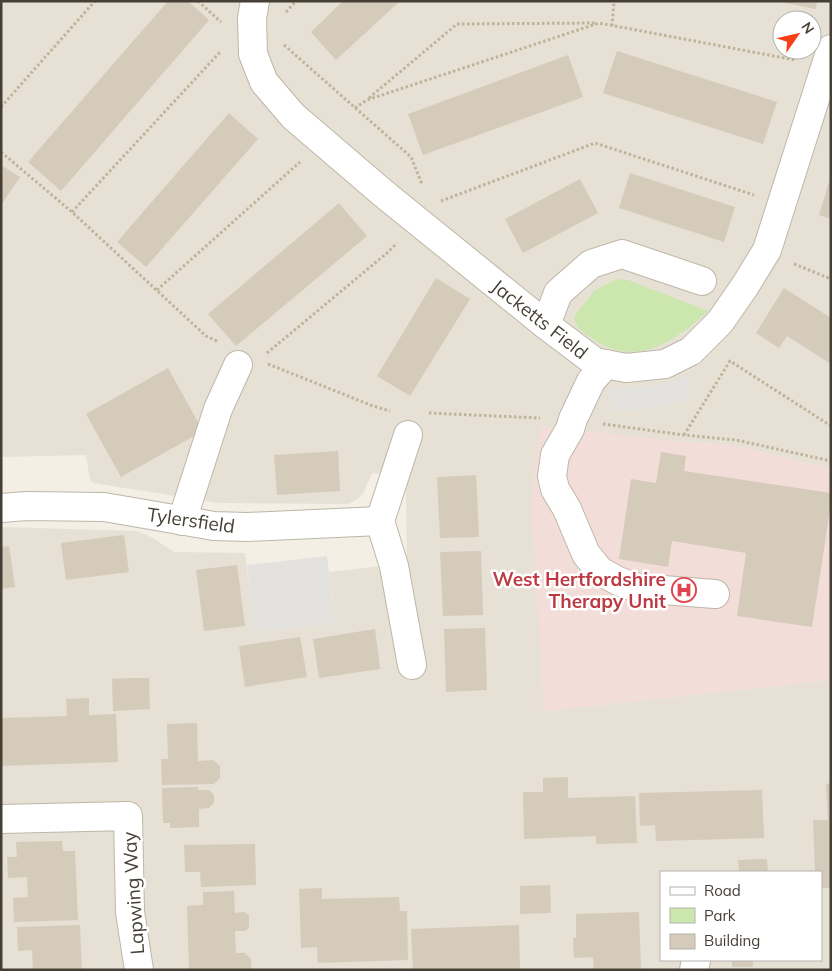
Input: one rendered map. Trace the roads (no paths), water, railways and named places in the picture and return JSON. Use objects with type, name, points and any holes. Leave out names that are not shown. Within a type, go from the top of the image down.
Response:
[{"type":"street","name":"Jacketts Field","points":[[247,16],[253,54],[264,82],[293,116],[323,142],[424,213],[546,325],[595,362],[626,368],[665,364],[691,351],[720,322],[745,286],[767,250],[828,58]]},
{"type":"street","points":[[546,325],[558,293],[592,264],[622,254],[702,281]]},
{"type":"street","points":[[182,521],[218,409],[231,354]]},
{"type":"street","points":[[606,364],[591,381],[570,430],[555,455],[552,476],[555,489],[567,509],[586,554],[600,571],[618,581],[637,588],[715,594]]},
{"type":"street","points":[[412,665],[394,566],[380,521],[414,424]]},
{"type":"street","name":"Tylersfield","points":[[1,508],[27,506],[104,507],[214,526],[247,527],[380,521]]},
{"type":"street","name":"Lapwing Way","points":[[1,819],[128,816],[130,912],[139,970]]},
{"type":"place","name":"West Hertfordshire Therapy Unit","points":[[684,590]]}]
